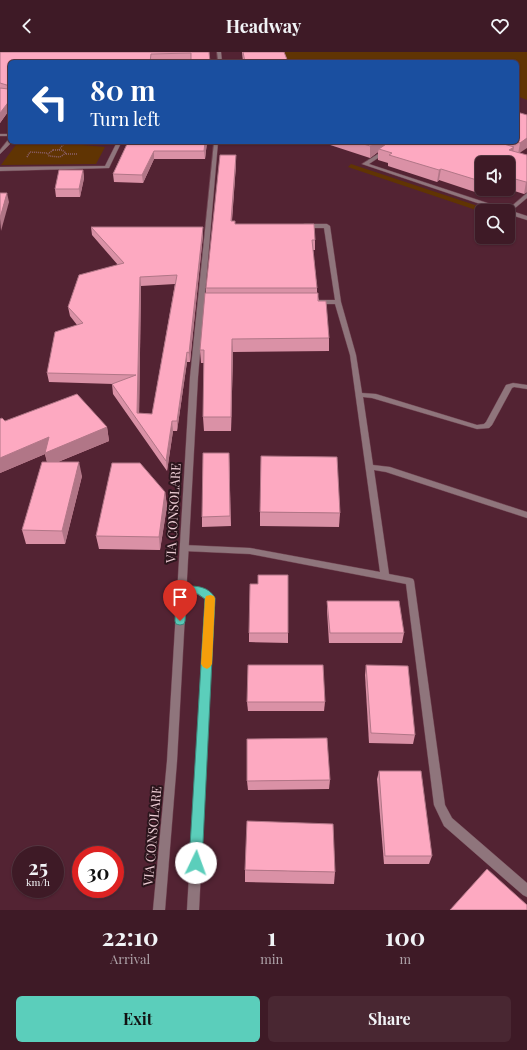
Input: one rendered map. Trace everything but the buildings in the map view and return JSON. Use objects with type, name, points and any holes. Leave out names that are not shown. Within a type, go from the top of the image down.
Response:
[{"type":"street","points":[[0,153],[8,143]]},
{"type":"street","points":[[0,169],[107,167],[118,144]]},
{"type":"street","name":"VIA CONSOLARE","points":[[158,910],[172,760],[194,377],[206,302],[205,229],[216,144]]},
{"type":"street","points":[[397,144],[365,164],[486,204]]},
{"type":"street","points":[[515,205],[527,195]]},
{"type":"street","points":[[515,214],[527,218]]},
{"type":"street","points":[[295,226],[327,226],[338,302],[353,354],[385,577]]},
{"type":"street","points":[[306,302],[338,302]]},
{"type":"street","points":[[359,395],[373,396],[477,427],[486,426],[489,423],[510,387],[521,385],[527,387]]},
{"type":"street","points":[[369,467],[387,469],[527,515]]},
{"type":"street","points":[[184,548],[250,551],[410,581],[440,804],[443,814],[448,822],[527,891]]},
{"type":"street","points":[[182,590],[199,590],[210,598],[193,910]]},
{"type":"path","points":[[59,150],[64,144]]},
{"type":"path","points":[[66,154],[64,151],[59,150],[50,151],[48,155],[57,157],[66,154],[83,154]]},
{"type":"shaded area","points":[[283,52],[527,52],[527,100],[519,97],[519,60],[284,60]]},
{"type":"shaded area","points":[[17,144],[71,144],[105,147],[96,164],[1,165]]},
{"type":"shaded area","points":[[351,164],[475,205],[475,210],[348,167]]},
{"type":"slow traffic","points":[[207,664],[210,599]]},
{"type":"route","points":[[180,621],[182,590],[199,590],[210,598],[196,863]]}]
